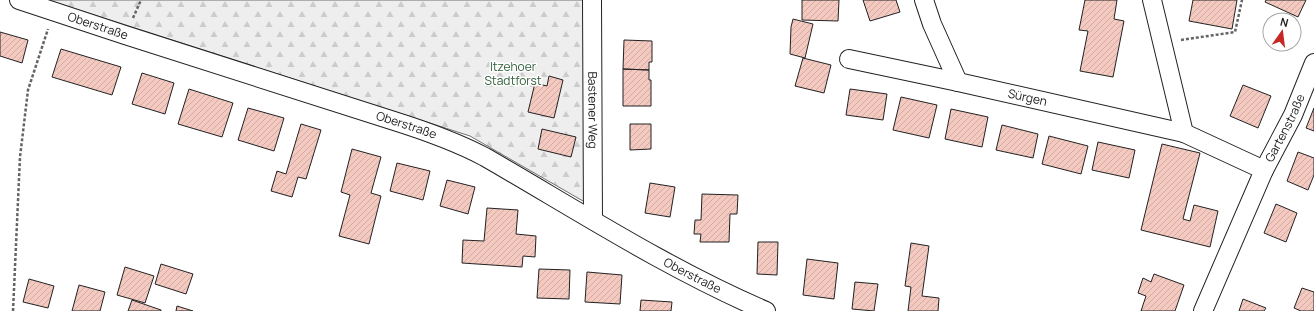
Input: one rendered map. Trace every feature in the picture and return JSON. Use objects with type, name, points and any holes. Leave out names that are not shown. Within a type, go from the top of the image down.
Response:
[{"type":"street","name":"Oberstraße","points":[[19,0],[435,134],[464,146],[677,268],[766,311]]},
{"type":"street","name":"Bastener Weg","points":[[592,0],[593,220]]},
{"type":"street","points":[[924,0],[932,24],[958,82]]},
{"type":"street","points":[[1152,0],[1184,133]]},
{"type":"street","name":"Sürgen","points":[[849,59],[1184,133],[1264,170]]},
{"type":"street","name":"Gartenstraße","points":[[1264,170],[1293,115],[1314,63]]},
{"type":"street","points":[[1202,311],[1264,170]]},
{"type":"path","points":[[1162,42],[1235,32],[1242,0]]},
{"type":"path","points":[[13,311],[20,157],[28,90],[54,12]]},
{"type":"green space","name":"Itzehoer Stadtforst","points":[[48,0],[589,0],[590,205],[470,136]]},
{"type":"building","points":[[802,0],[839,0],[838,21],[802,20]]},
{"type":"building","points":[[863,0],[896,0],[900,12],[870,21]]},
{"type":"building","points":[[1085,0],[1117,0],[1114,19],[1124,21],[1113,77],[1080,71],[1088,31],[1079,30]]},
{"type":"building","points":[[1193,0],[1237,0],[1232,29],[1189,21]]},
{"type":"building","points":[[1266,0],[1306,0],[1300,12],[1287,12],[1265,2]]},
{"type":"building","points":[[793,19],[813,24],[805,58],[790,54],[791,27]]},
{"type":"building","points":[[0,32],[28,40],[22,63],[0,56]]},
{"type":"building","points":[[624,40],[652,41],[652,62],[649,62],[649,70],[623,69]]},
{"type":"building","points":[[61,49],[121,67],[112,95],[52,77]]},
{"type":"building","points":[[803,58],[831,65],[824,93],[795,86]]},
{"type":"building","points":[[623,69],[649,70],[649,80],[651,80],[651,106],[623,106]]},
{"type":"building","points":[[142,73],[174,83],[165,114],[132,104]]},
{"type":"building","points":[[549,76],[563,80],[554,118],[528,112],[535,83],[547,86]]},
{"type":"building","points":[[1243,85],[1271,96],[1258,128],[1230,116]]},
{"type":"building","points":[[189,89],[233,103],[222,137],[178,124]]},
{"type":"building","points":[[850,89],[887,94],[883,120],[846,115]]},
{"type":"building","points":[[901,97],[937,105],[929,138],[893,130]]},
{"type":"building","points":[[248,108],[284,118],[274,151],[238,140]]},
{"type":"building","points":[[1314,108],[1314,131],[1306,128]]},
{"type":"building","points":[[951,109],[988,117],[982,147],[945,139]]},
{"type":"building","points":[[301,124],[321,130],[306,179],[298,177],[292,197],[271,191],[277,171],[286,174]]},
{"type":"building","points":[[630,124],[651,124],[651,149],[630,150]]},
{"type":"building","points":[[1002,125],[1038,134],[1033,158],[996,150]]},
{"type":"building","points":[[542,129],[576,137],[571,157],[538,149]]},
{"type":"building","points":[[1049,136],[1088,146],[1081,174],[1042,164]]},
{"type":"building","points":[[1098,142],[1135,150],[1129,178],[1092,170]]},
{"type":"building","points":[[1162,144],[1200,153],[1183,219],[1190,221],[1194,205],[1218,211],[1210,247],[1141,230]]},
{"type":"building","points":[[352,149],[381,157],[371,193],[381,196],[369,244],[339,236],[350,195],[341,192]]},
{"type":"building","points":[[1298,152],[1314,158],[1314,175],[1308,190],[1287,181]]},
{"type":"building","points":[[397,163],[430,171],[423,200],[390,191]]},
{"type":"building","points":[[447,180],[475,187],[468,214],[440,206]]},
{"type":"building","points":[[650,183],[675,187],[670,217],[645,213]]},
{"type":"building","points":[[702,194],[738,195],[737,214],[730,214],[729,242],[700,242],[701,234],[694,234],[695,220],[701,220]]},
{"type":"building","points":[[1276,204],[1297,213],[1286,242],[1264,233]]},
{"type":"building","points":[[487,208],[518,210],[516,234],[536,236],[535,257],[523,256],[522,267],[462,263],[463,240],[484,241]]},
{"type":"building","points":[[758,242],[778,242],[777,275],[757,274]]},
{"type":"building","points":[[911,243],[929,246],[922,296],[939,298],[938,311],[908,311],[911,287],[905,286]]},
{"type":"building","points":[[807,259],[838,263],[834,299],[803,295]]},
{"type":"building","points":[[161,264],[193,274],[186,294],[155,284]]},
{"type":"building","points":[[125,267],[154,276],[145,303],[117,295]]},
{"type":"building","points":[[539,269],[570,270],[569,299],[537,298]]},
{"type":"building","points":[[587,272],[622,275],[620,304],[585,302]]},
{"type":"building","points":[[1154,274],[1184,285],[1175,311],[1141,311],[1146,296],[1138,293],[1143,278],[1151,282]]},
{"type":"building","points":[[29,279],[54,286],[48,308],[23,302]]},
{"type":"building","points":[[855,282],[878,284],[874,311],[852,309]]},
{"type":"building","points":[[79,285],[105,292],[100,311],[72,311]]},
{"type":"building","points":[[1302,288],[1314,292],[1314,311],[1301,311],[1294,308]]},
{"type":"building","points":[[1243,299],[1266,308],[1264,311],[1239,311]]},
{"type":"building","points":[[132,300],[161,310],[161,311],[128,311]]},
{"type":"building","points":[[641,300],[672,302],[671,311],[640,311]]},
{"type":"building","points":[[177,306],[193,311],[176,311]]}]
